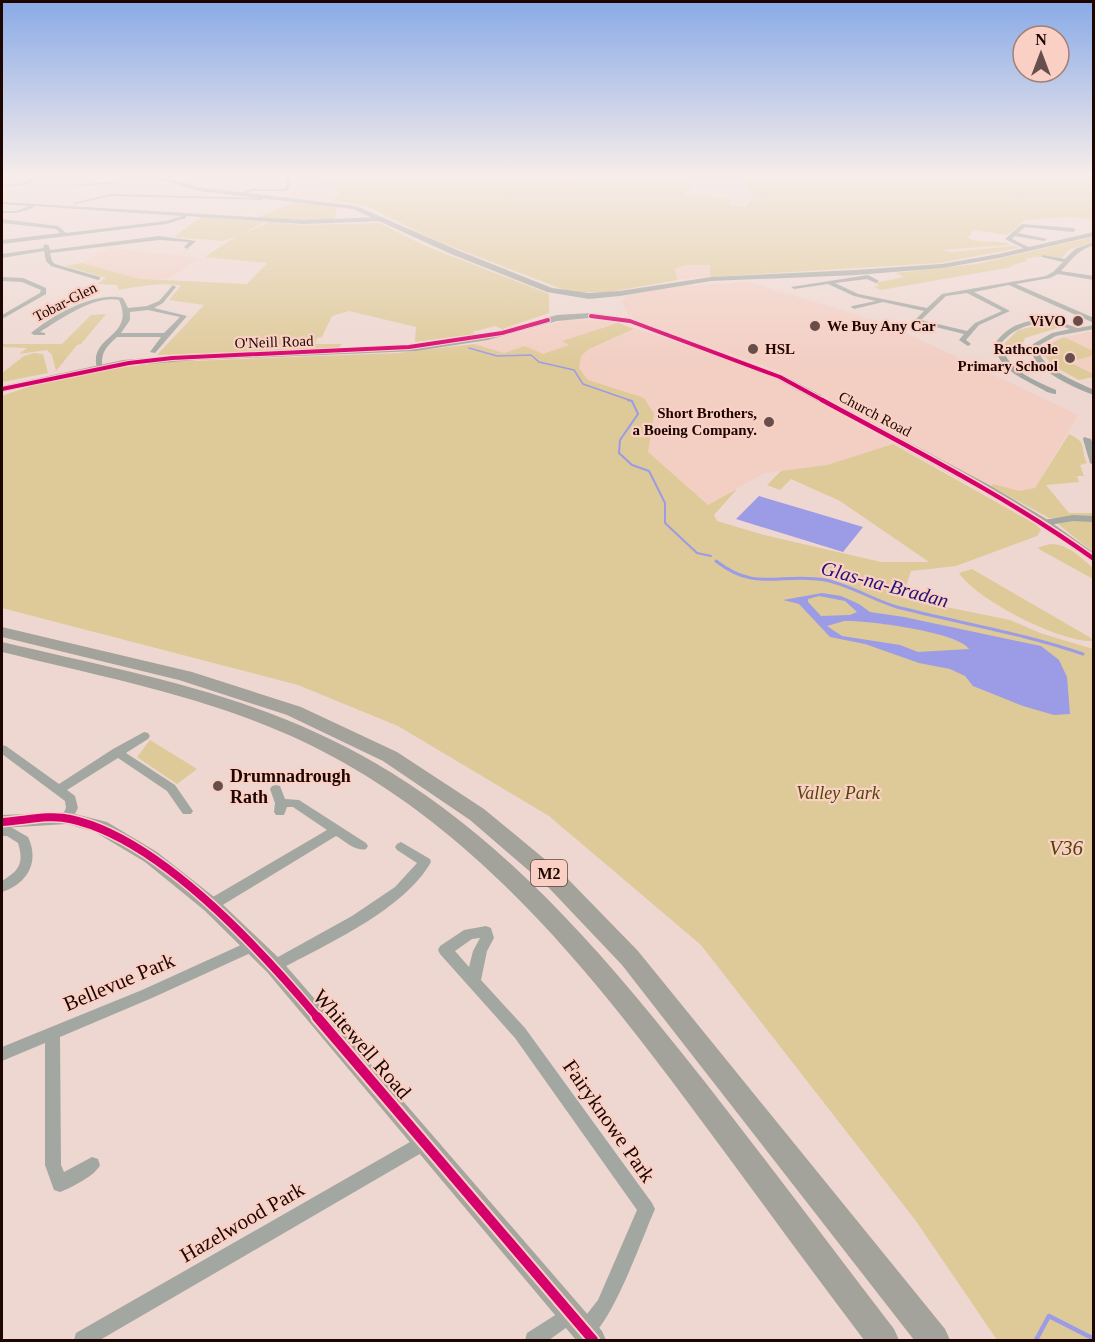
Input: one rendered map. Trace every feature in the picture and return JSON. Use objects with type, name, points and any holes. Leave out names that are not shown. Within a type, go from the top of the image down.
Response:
[{"type":"highway","name":"M2","points":[[2,632],[204,682],[295,711],[371,746],[464,804],[504,834],[582,904],[630,958],[934,1341]]},
{"type":"highway","name":"M2","points":[[2,647],[203,698],[265,718],[351,758],[430,807],[551,914],[629,1003],[883,1341]]},
{"type":"street","points":[[2,242],[30,239]]},
{"type":"street","points":[[44,239],[49,261],[53,265]]},
{"type":"street","points":[[2,256],[154,239]]},
{"type":"street","points":[[166,239],[193,241],[185,248]]},
{"type":"street","points":[[424,239],[550,290],[606,298],[615,307]]},
{"type":"street","points":[[1010,239],[1009,241],[1029,249]]},
{"type":"street","points":[[548,320],[555,316],[559,304],[571,297],[624,293],[692,281],[941,266],[1074,239]]},
{"type":"street","points":[[968,333],[917,321],[941,296],[1048,277],[1057,272],[1076,248],[1094,243]]},
{"type":"street","points":[[1048,256],[1066,261]]},
{"type":"street","points":[[42,267],[62,266],[98,278]]},
{"type":"street","points":[[1057,272],[1094,278]]},
{"type":"street","points":[[794,287],[868,277],[876,281]]},
{"type":"street","points":[[2,279],[23,280],[44,289],[43,294],[2,317]]},
{"type":"street","points":[[830,283],[849,293],[928,310]]},
{"type":"street","points":[[1011,284],[1094,321]]},
{"type":"street","points":[[148,308],[161,302],[173,287]]},
{"type":"street","points":[[550,290],[559,304],[570,314],[589,316],[615,307]]},
{"type":"street","points":[[968,291],[1007,311],[977,324],[962,340],[968,344]]},
{"type":"street","name":"Tobar-Glen","points":[[43,334],[34,333],[95,300],[116,293],[126,310]]},
{"type":"street","points":[[615,307],[615,300],[624,293]]},
{"type":"street","points":[[854,307],[882,301]]},
{"type":"street","name":"Church Road","points":[[615,307],[630,321]]},
{"type":"street","points":[[98,364],[100,351],[126,323],[126,310],[148,308],[184,316],[153,352]]},
{"type":"street","name":"Church Road","points":[[589,316],[630,321],[730,356],[788,381],[978,483],[1044,523],[1094,559]]},
{"type":"street","name":"O'Neill Road","points":[[2,389],[98,364],[170,358],[416,348],[488,337],[548,320],[589,316]]},
{"type":"street","points":[[1048,391],[1010,367],[1001,357],[998,344],[1004,334],[1011,330],[1040,321],[1056,321],[1078,330]]},
{"type":"street","points":[[1091,390],[1042,365],[1034,352],[1035,345],[1046,337],[1094,327]]},
{"type":"street","points":[[115,335],[166,335]]},
{"type":"street","points":[[1076,435],[1090,439],[1094,463]]},
{"type":"street","points":[[1044,523],[1073,518],[1094,519]]},
{"type":"street","points":[[59,790],[144,736]]},
{"type":"street","points":[[2,749],[71,800],[72,808],[67,818]]},
{"type":"street","points":[[117,752],[171,788],[187,811]]},
{"type":"street","points":[[276,789],[280,807],[295,803],[362,846]]},
{"type":"street","name":"Whitewell Road","points":[[2,822],[22,818],[67,818],[88,822],[116,834],[151,857],[211,905],[274,966],[590,1336]]},
{"type":"street","points":[[211,905],[336,830]]},
{"type":"street","points":[[2,832],[9,831],[24,840],[29,857],[26,870],[2,887]]},
{"type":"street","points":[[274,966],[357,920],[400,891],[425,862],[401,847]]},
{"type":"street","name":"Bellevue Park","points":[[2,1054],[252,946]]},
{"type":"street","name":"Fairyknowe Park","points":[[474,979],[523,1036],[646,1209],[590,1336]]},
{"type":"street","points":[[53,1033],[53,1165],[60,1184],[92,1165]]},
{"type":"street","name":"Hazelwood Park","points":[[83,1341],[424,1142]]},
{"type":"street","points":[[534,1341],[572,1314]]},
{"type":"shaded area","points":[[112,248],[199,258],[169,279],[152,280],[140,279],[81,263]]},
{"type":"shaded area","points":[[685,265],[711,265],[710,276],[677,280],[675,269]]},
{"type":"shaded area","points":[[748,282],[908,330],[906,333],[1078,415],[1035,488],[1019,491],[1004,489],[988,484],[778,371],[629,316],[621,301],[627,296],[668,287]]},
{"type":"shaded area","points":[[568,320],[610,320],[737,362],[782,382],[893,444],[827,465],[764,473],[708,505],[648,452],[654,414],[588,380],[578,368],[581,356],[589,349],[633,330],[618,324],[563,342],[570,345],[543,354],[525,346],[504,353],[474,344]]},
{"type":"shaded area","name":"Rathcoole Primary School","points":[[1093,331],[1093,377],[1079,380],[1052,365],[1044,355],[1046,346],[1056,339]]},
{"type":"green space","points":[[194,239],[230,239],[223,241]]},
{"type":"green space","points":[[233,239],[410,239],[549,294],[549,313],[502,329],[495,326],[472,332],[476,334],[415,342],[416,327],[349,311],[332,316],[322,337],[317,338],[315,344],[342,344],[338,348],[157,355],[204,305],[169,300],[181,285],[150,285],[119,290],[117,285],[97,284],[106,278],[66,266],[81,263],[140,279],[247,284],[267,263],[205,257]]},
{"type":"green space","points":[[432,239],[970,239],[1011,245],[940,250],[951,252],[1014,246],[1019,248],[938,263],[710,277],[710,265],[685,265],[675,269],[677,280],[610,292],[570,292]]},
{"type":"green space","points":[[1093,239],[1093,242],[1068,250],[1060,260],[1036,257],[1025,259],[1027,261],[1010,266],[1012,267],[881,290],[874,287],[880,286],[875,283],[904,277],[895,273],[977,264]]},
{"type":"green space","points":[[106,314],[56,371],[52,355],[47,350],[19,354],[27,348],[2,347],[2,344],[62,344],[91,315]]},
{"type":"green space","points":[[1053,322],[1064,326],[1025,338],[1021,347],[1003,345],[1018,330]]},
{"type":"green space","name":"Valley Park","points":[[618,323],[634,329],[589,349],[581,356],[579,368],[588,380],[644,398],[654,414],[648,452],[708,505],[737,489],[714,515],[717,521],[764,535],[881,562],[929,562],[840,501],[791,479],[780,490],[767,485],[781,471],[827,465],[893,444],[1037,525],[1041,530],[1037,536],[956,566],[911,571],[902,598],[1010,620],[1040,633],[1093,649],[1093,1340],[997,1340],[916,1221],[701,945],[549,816],[398,726],[298,685],[2,608],[2,396],[39,383],[109,369],[165,362],[398,353],[474,344],[504,353],[525,346],[543,354],[569,345],[562,341]]},
{"type":"green space","name":"Rathcoole Primary School","points":[[1064,337],[1093,351],[1091,356],[1069,362],[1093,374],[1093,377],[1079,380],[1052,365],[1044,355],[1046,346]]},
{"type":"green space","points":[[34,353],[43,354],[48,373],[2,382],[2,373],[24,356]]},
{"type":"green space","points":[[1069,434],[1081,443],[1087,463],[1080,465],[1084,476],[1077,476],[1079,482],[1046,485],[1069,513],[1093,513],[1093,517],[1049,518],[991,486],[993,484],[1019,491],[1035,488]]},
{"type":"green space","points":[[1067,521],[1093,521],[1093,552],[1058,524]]},
{"type":"green space","points":[[1050,544],[1063,546],[1079,556],[1093,568],[1093,579],[1037,548]]},
{"type":"green space","points":[[972,569],[1091,638],[1092,641],[1060,635],[1000,607],[969,584],[959,573]]},
{"type":"green space","points":[[150,740],[197,769],[177,784],[137,757]]},
{"type":"water","points":[[759,496],[863,527],[843,552],[736,519]]},
{"type":"water","points":[[822,593],[841,596],[870,612],[1041,646],[1059,660],[1067,677],[1070,714],[1054,715],[1023,706],[973,686],[965,676],[950,669],[919,663],[865,644],[830,637],[799,604],[783,600]],"holes":[[[819,596],[845,601],[857,612],[850,615],[821,616],[808,602],[808,599]],[[844,621],[891,625],[931,632],[962,643],[969,649],[918,652],[900,645],[842,636],[827,626]]]},
{"type":"waterway","name":"Glas-na-Bradan","points":[[469,348],[497,356],[531,355],[539,362],[574,370],[583,384],[632,401]]},
{"type":"waterway","name":"Glas-na-Bradan","points":[[628,400],[632,401]]},
{"type":"waterway","name":"Glas-na-Bradan","points":[[632,401],[638,414],[620,440],[619,453],[632,465],[649,471],[665,503],[665,523],[697,553],[711,556]]},
{"type":"waterway","name":"Glas-na-Bradan","points":[[716,561],[731,571],[757,579],[809,578],[834,582],[897,607],[1014,634],[1083,654]]},
{"type":"waterway","points":[[1036,1340],[1049,1316],[1094,1339]]},
{"type":"cycle path","points":[[591,316],[630,321],[780,377],[987,489],[1044,523],[1094,559]]},
{"type":"cycle path","points":[[2,389],[107,366],[172,358],[361,351],[455,342],[502,333],[548,320]]},
{"type":"cycle path","points":[[2,822],[67,818],[101,827],[151,857],[211,905],[274,966],[593,1340]]},
{"type":"place","name":"ViVO","points":[[1078,321]]},
{"type":"place","name":"We Buy Any Car","points":[[815,326]]},
{"type":"place","name":"HSL","points":[[753,349]]},
{"type":"place","name":"Rathcoole Primary School","points":[[1070,358]]},
{"type":"place","name":"Short Brothers, a Boeing Company.","points":[[769,422]]},
{"type":"place","name":"Drumnadrough Rath","points":[[218,786]]},
{"type":"park label","name":"V36","points":[[1066,848]]}]
